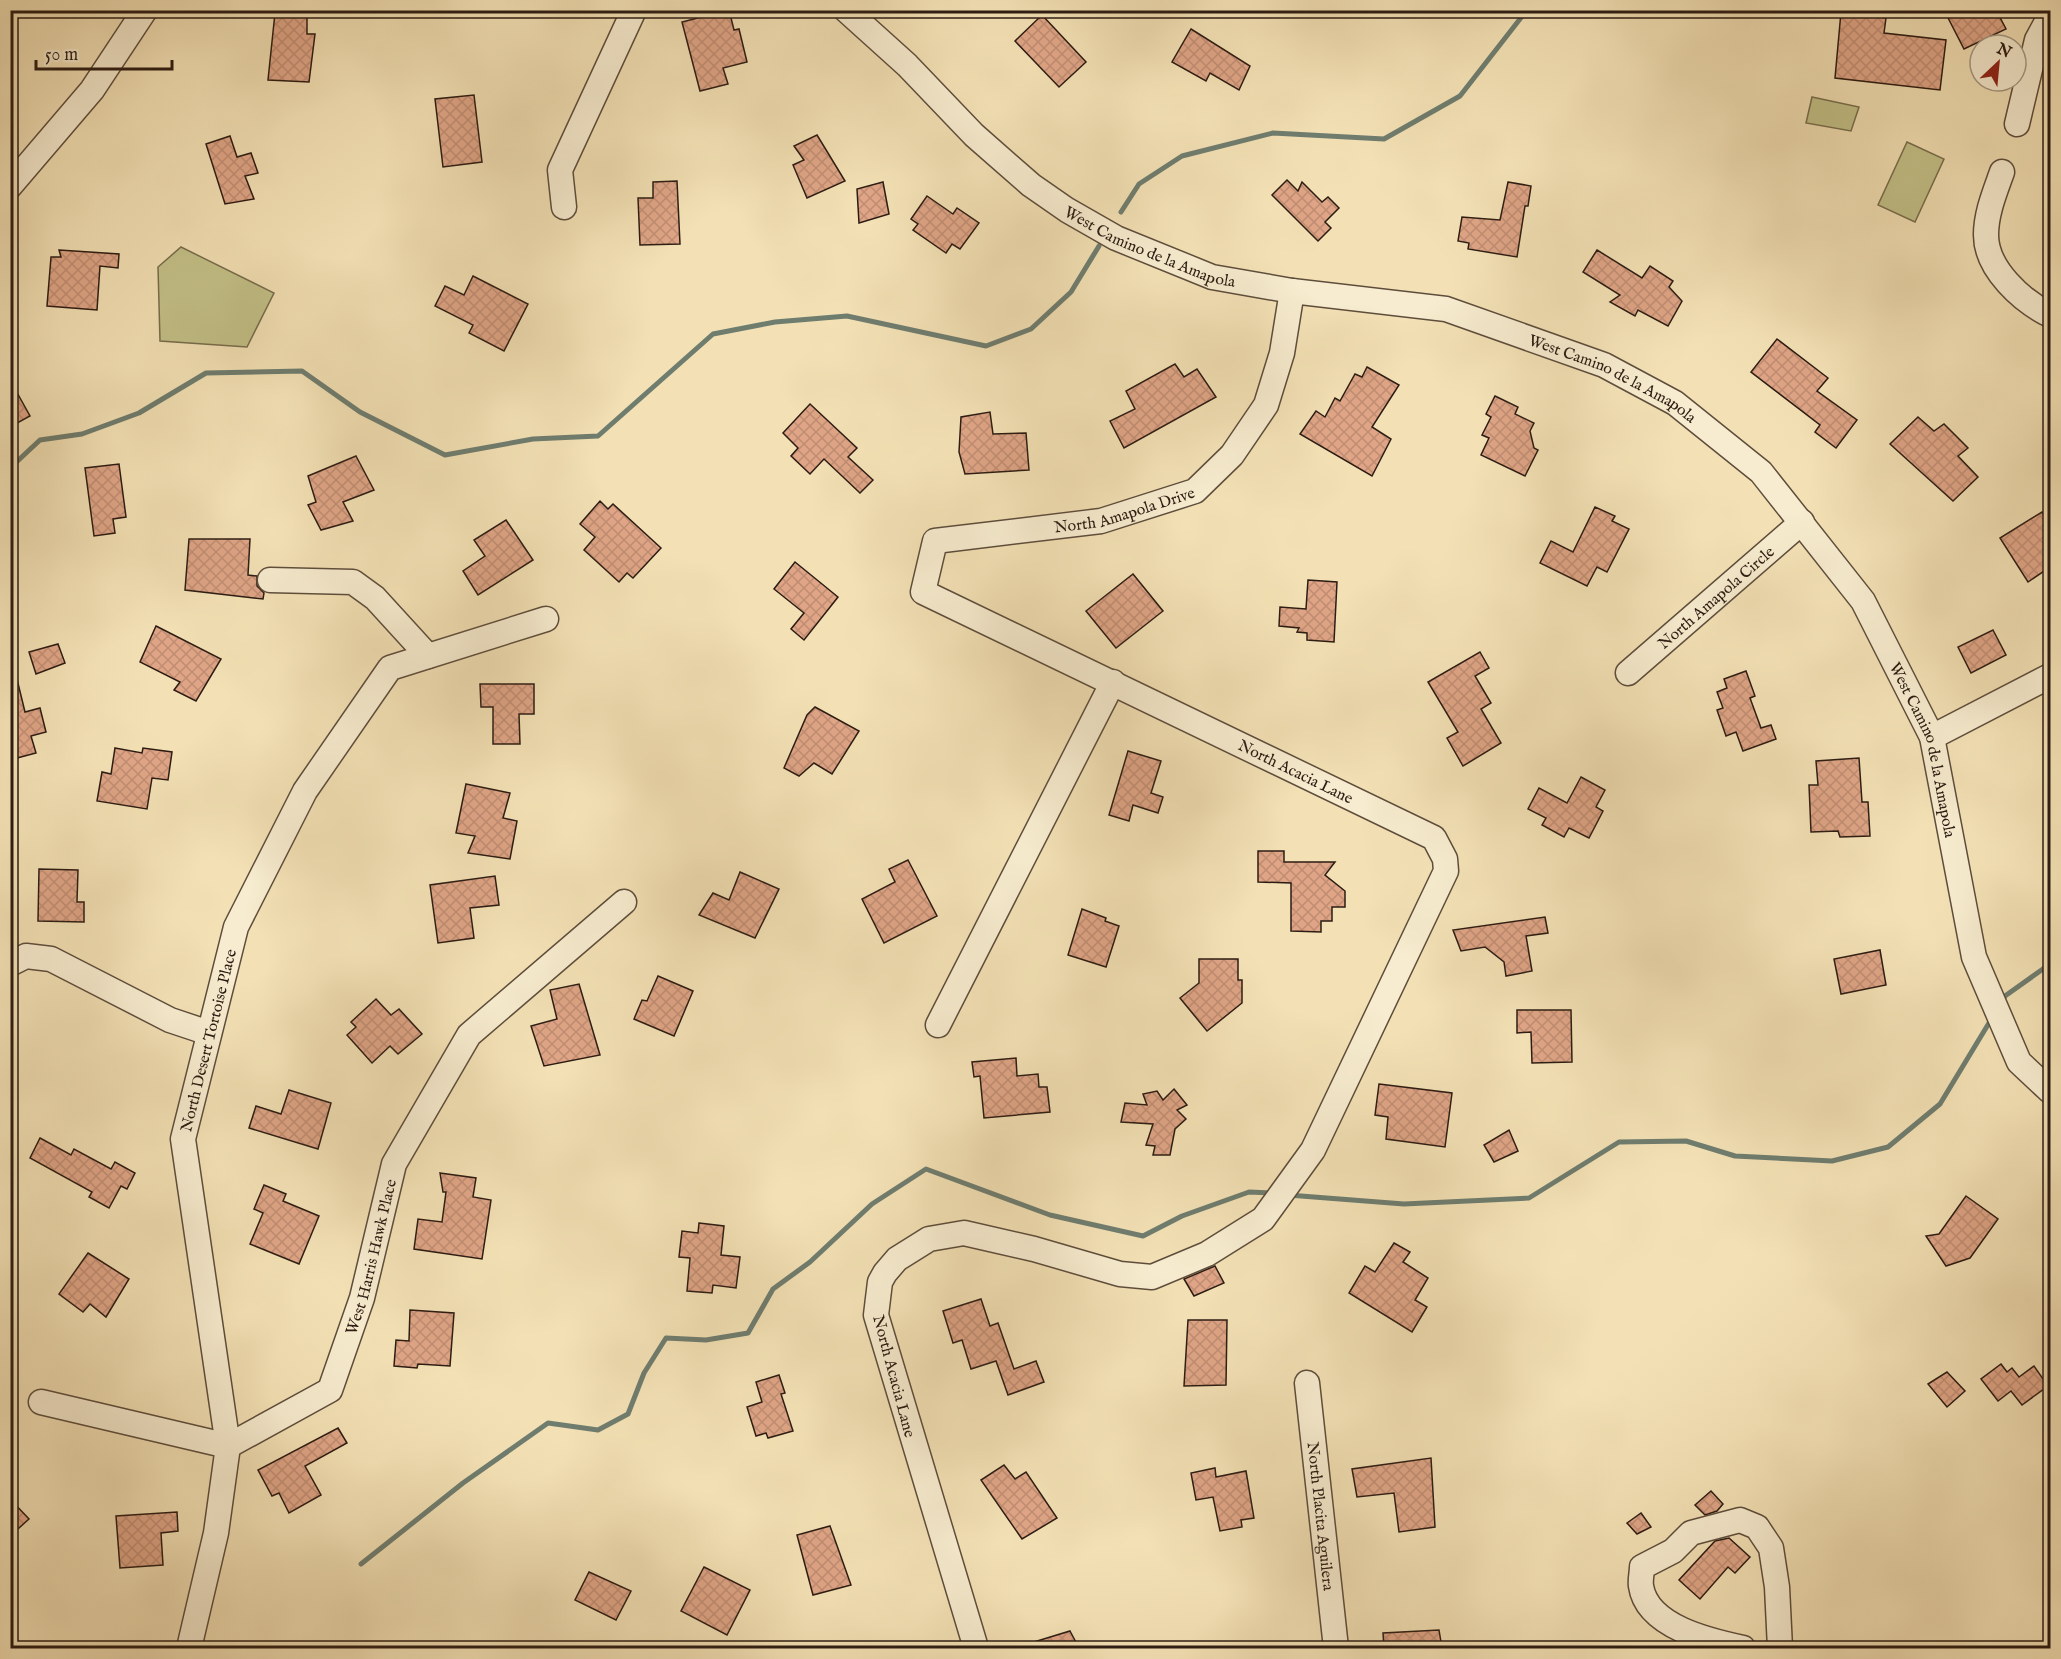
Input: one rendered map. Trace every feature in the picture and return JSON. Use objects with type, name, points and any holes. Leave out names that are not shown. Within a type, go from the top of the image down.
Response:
[{"type":"street","points":[[10,186],[92,90],[145,10]]},
{"type":"street","points":[[564,207],[560,170],[634,10]]},
{"type":"street","name":"West Camino de la Amapola","points":[[846,10],[907,65],[974,135],[1031,185],[1067,210],[1116,238],[1212,277],[1292,291],[1446,309],[1604,364],[1675,403],[1752,465],[1802,522],[1863,601],[1932,737],[1974,957],[2019,1062],[2050,1091]]},
{"type":"street","points":[[2017,124],[2037,40],[2050,16]]},
{"type":"street","points":[[2002,172],[1987,222],[1986,237],[1990,256],[2015,290],[2050,315]]},
{"type":"street","name":"North Amapola Drive","points":[[935,541],[1101,522],[1195,491],[1232,455],[1266,405],[1282,353],[1292,291]]},
{"type":"street","name":"North Amapola Circle","points":[[1628,673],[1802,522]]},
{"type":"street","name":"North Acacia Lane","points":[[935,541],[923,592],[1434,838],[1445,859],[1446,871],[1313,1150],[1263,1219],[1207,1254],[1152,1277],[1120,1274],[1034,1249],[964,1233],[928,1239],[915,1246],[897,1258],[880,1282],[876,1315],[881,1335],[976,1648]]},
{"type":"street","points":[[270,580],[353,582],[375,598],[428,656]]},
{"type":"street","name":"North Desert Tortoise Place","points":[[189,1648],[216,1533],[228,1446],[183,1139],[236,927],[305,791],[390,668],[546,619]]},
{"type":"street","points":[[1932,737],[2050,676]]},
{"type":"street","points":[[938,1025],[1113,682]]},
{"type":"street","name":"West Harris Hawk Place","points":[[228,1446],[330,1390],[362,1298],[394,1164],[469,1035],[624,902]]},
{"type":"street","points":[[10,964],[26,956],[51,959],[170,1020],[209,1033]]},
{"type":"street","name":"North Placita Aguilera","points":[[1307,1383],[1336,1648]]},
{"type":"street","points":[[41,1402],[228,1446]]},
{"type":"street","points":[[1743,1648],[1700,1639],[1674,1626],[1649,1607],[1641,1586],[1642,1568],[1673,1551],[1691,1533],[1740,1520],[1757,1527],[1771,1548],[1777,1587],[1780,1648]]},
{"type":"shaded area","points":[[1812,97],[1859,107],[1851,131],[1806,123]]},
{"type":"shaded area","points":[[1907,142],[1944,159],[1915,222],[1878,205]]},
{"type":"shaded area","points":[[181,247],[274,293],[247,347],[160,341],[158,267]]},
{"type":"building","points":[[729,10],[734,30],[739,29],[747,62],[723,68],[728,84],[700,91],[682,22]]},
{"type":"building","points":[[1944,10],[1996,10],[2006,29],[1998,33],[1968,33],[1968,47],[1964,49]]},
{"type":"building","points":[[1841,12],[1886,18],[1884,33],[1946,40],[1940,90],[1835,78]]},
{"type":"building","points":[[275,13],[307,16],[307,34],[315,34],[309,82],[268,80]]},
{"type":"building","points":[[1042,15],[1086,62],[1059,87],[1015,41]]},
{"type":"building","points":[[1191,29],[1250,66],[1239,90],[1210,73],[1206,81],[1172,62]]},
{"type":"building","points":[[474,95],[482,162],[443,167],[435,99]]},
{"type":"building","points":[[817,135],[845,181],[807,198],[793,165],[804,160],[794,146]]},
{"type":"building","points":[[230,136],[237,157],[251,153],[258,173],[245,176],[254,199],[225,204],[206,144]]},
{"type":"building","points":[[1287,180],[1298,191],[1302,182],[1322,202],[1328,197],[1339,208],[1325,222],[1331,228],[1318,241],[1272,195]]},
{"type":"building","points":[[677,181],[680,244],[640,245],[638,198],[653,198],[653,182]]},
{"type":"building","points":[[883,182],[889,214],[859,223],[857,189]]},
{"type":"building","points":[[1508,182],[1531,186],[1528,206],[1525,206],[1517,257],[1468,249],[1469,243],[1458,241],[1462,217],[1500,220]]},
{"type":"building","points":[[927,196],[953,214],[957,208],[979,223],[960,249],[952,244],[946,253],[913,230],[918,224],[911,219]]},
{"type":"building","points":[[59,250],[119,254],[118,268],[100,266],[97,310],[47,306],[51,257],[61,257]]},
{"type":"building","points":[[1597,250],[1642,278],[1650,266],[1673,281],[1669,287],[1682,301],[1668,326],[1638,310],[1635,316],[1610,302],[1620,295],[1583,272]]},
{"type":"building","points":[[473,276],[528,304],[504,351],[469,333],[473,325],[435,306],[445,286],[464,295]]},
{"type":"building","points":[[1777,339],[1828,378],[1817,391],[1857,420],[1836,448],[1815,432],[1820,425],[1751,372]]},
{"type":"building","points":[[1175,364],[1184,377],[1197,369],[1216,397],[1124,448],[1110,421],[1135,409],[1126,391]]},
{"type":"building","points":[[1367,367],[1399,385],[1372,427],[1391,439],[1372,476],[1300,434],[1316,411],[1325,417],[1335,398],[1340,401],[1355,374],[1362,377]]},
{"type":"building","points":[[10,380],[30,416],[10,427]]},
{"type":"building","points":[[1495,396],[1518,407],[1515,414],[1534,423],[1530,431],[1534,448],[1538,450],[1525,476],[1481,455],[1489,438],[1482,435],[1491,417],[1486,414]]},
{"type":"building","points":[[810,404],[857,448],[848,457],[873,480],[860,493],[824,459],[810,474],[791,456],[798,448],[783,433]]},
{"type":"building","points":[[990,412],[993,434],[1026,433],[1029,470],[965,474],[959,452],[961,417]]},
{"type":"building","points":[[1918,417],[1934,431],[1944,424],[1968,448],[1958,456],[1978,477],[1953,501],[1890,444]]},
{"type":"building","points":[[356,456],[374,490],[343,502],[353,521],[321,530],[308,505],[316,502],[308,476]]},
{"type":"building","points":[[119,464],[126,517],[113,519],[115,533],[94,536],[85,468]]},
{"type":"building","points":[[600,501],[608,509],[613,504],[661,548],[633,578],[627,573],[619,582],[584,550],[595,537],[580,524]]},
{"type":"building","points":[[1595,507],[1615,516],[1612,521],[1629,529],[1607,572],[1597,567],[1587,586],[1540,563],[1551,541],[1573,552]]},
{"type":"building","points":[[2042,512],[2050,524],[2050,567],[2028,582],[2000,538]]},
{"type":"building","points":[[506,520],[533,560],[478,595],[463,571],[485,556],[474,540]]},
{"type":"building","points":[[189,539],[250,539],[248,575],[257,576],[257,586],[264,593],[263,599],[185,590]]},
{"type":"building","points":[[795,562],[838,597],[804,640],[791,629],[804,613],[774,589]]},
{"type":"building","points":[[1133,574],[1163,611],[1116,648],[1086,611]]},
{"type":"building","points":[[1308,580],[1337,582],[1334,642],[1307,640],[1307,633],[1297,632],[1299,628],[1279,626],[1280,607],[1306,609]]},
{"type":"building","points":[[156,626],[221,659],[196,701],[174,690],[180,682],[140,662]]},
{"type":"building","points":[[1993,630],[2006,655],[1971,673],[1958,647]]},
{"type":"building","points":[[58,644],[65,663],[36,674],[29,652]]},
{"type":"building","points":[[1480,652],[1489,668],[1475,676],[1491,703],[1481,709],[1501,743],[1463,766],[1447,738],[1458,732],[1428,682]]},
{"type":"building","points":[[1746,671],[1755,696],[1750,698],[1761,728],[1771,725],[1776,739],[1743,751],[1736,732],[1726,736],[1717,710],[1723,708],[1717,692],[1727,688],[1724,679]]},
{"type":"building","points":[[10,675],[16,675],[25,712],[40,708],[46,732],[31,736],[36,753],[17,758],[10,731]]},
{"type":"building","points":[[480,684],[534,684],[534,714],[519,714],[520,744],[493,744],[493,707],[481,707]]},
{"type":"building","points":[[815,707],[859,731],[832,774],[814,763],[799,776],[784,768],[807,715]]},
{"type":"building","points":[[115,748],[142,753],[143,748],[172,752],[168,780],[152,778],[147,809],[97,801],[102,772],[111,774]]},
{"type":"building","points":[[1128,751],[1161,761],[1151,793],[1163,797],[1158,813],[1133,805],[1129,821],[1109,815]]},
{"type":"building","points":[[1859,758],[1862,802],[1868,802],[1870,836],[1840,837],[1838,831],[1811,832],[1809,785],[1818,785],[1816,761]]},
{"type":"building","points":[[1581,777],[1605,790],[1596,807],[1603,811],[1589,838],[1569,828],[1564,837],[1542,825],[1546,818],[1528,809],[1539,788],[1567,803]]},
{"type":"building","points":[[466,784],[510,793],[503,818],[517,821],[510,859],[468,853],[475,836],[456,833]]},
{"type":"building","points":[[1258,851],[1284,851],[1284,862],[1335,862],[1325,875],[1345,891],[1345,907],[1332,907],[1332,921],[1321,921],[1321,932],[1291,931],[1291,883],[1258,882]]},
{"type":"building","points":[[908,860],[937,916],[884,943],[862,899],[895,882],[889,869]]},
{"type":"building","points":[[39,869],[78,870],[77,902],[84,902],[84,922],[38,921]]},
{"type":"building","points":[[740,872],[779,889],[755,938],[699,915],[713,893],[729,900]]},
{"type":"building","points":[[495,876],[499,905],[470,908],[474,938],[438,943],[430,885]]},
{"type":"building","points":[[1082,909],[1106,918],[1105,921],[1119,926],[1106,967],[1068,955]]},
{"type":"building","points":[[1545,917],[1548,933],[1526,936],[1532,971],[1506,976],[1504,962],[1485,947],[1461,951],[1453,930]]},
{"type":"building","points":[[1880,950],[1886,985],[1841,994],[1834,959]]},
{"type":"building","points":[[1199,959],[1238,959],[1238,980],[1242,980],[1242,1003],[1207,1031],[1180,998],[1199,983]]},
{"type":"building","points":[[658,976],[693,991],[674,1036],[634,1019],[642,1000],[647,1001]]},
{"type":"building","points":[[579,984],[600,1055],[544,1066],[531,1026],[557,1019],[550,990]]},
{"type":"building","points":[[376,999],[391,1015],[399,1009],[422,1034],[398,1054],[390,1046],[372,1063],[347,1035],[356,1027],[351,1022]]},
{"type":"building","points":[[1517,1010],[1571,1010],[1572,1062],[1532,1063],[1531,1032],[1517,1033]]},
{"type":"building","points":[[1016,1058],[1017,1076],[1038,1074],[1039,1087],[1047,1087],[1050,1112],[984,1118],[980,1076],[974,1077],[972,1062]]},
{"type":"building","points":[[1379,1084],[1452,1093],[1445,1147],[1386,1139],[1388,1117],[1375,1115]]},
{"type":"building","points":[[1174,1089],[1187,1105],[1177,1110],[1186,1119],[1175,1129],[1170,1155],[1153,1155],[1155,1146],[1146,1145],[1153,1124],[1121,1122],[1125,1103],[1147,1105],[1143,1094],[1157,1091],[1163,1100]]},
{"type":"building","points":[[289,1090],[331,1103],[318,1149],[249,1128],[256,1106],[281,1114]]},
{"type":"building","points":[[1509,1130],[1518,1151],[1494,1162],[1484,1145]]},
{"type":"building","points":[[40,1138],[71,1155],[74,1149],[111,1169],[115,1162],[135,1173],[127,1189],[121,1186],[109,1208],[89,1197],[92,1192],[30,1158]]},
{"type":"building","points":[[440,1173],[476,1178],[473,1197],[491,1200],[482,1259],[414,1249],[418,1219],[442,1222],[446,1192],[443,1192]]},
{"type":"building","points":[[264,1185],[286,1194],[283,1201],[319,1216],[299,1264],[250,1244],[263,1213],[254,1209]]},
{"type":"building","points":[[1966,1196],[1998,1219],[1970,1258],[1946,1266],[1926,1236],[1939,1234]]},
{"type":"building","points":[[699,1223],[724,1226],[721,1255],[740,1257],[736,1288],[713,1285],[712,1293],[687,1291],[690,1258],[679,1257],[682,1231],[698,1233]]},
{"type":"building","points":[[1394,1243],[1410,1252],[1403,1262],[1428,1278],[1415,1300],[1427,1307],[1412,1332],[1349,1293],[1365,1266],[1375,1272]]},
{"type":"building","points":[[88,1253],[129,1279],[106,1317],[90,1304],[83,1312],[59,1294]]},
{"type":"building","points":[[1215,1266],[1224,1283],[1194,1296],[1184,1279]]},
{"type":"building","points":[[981,1299],[990,1326],[998,1323],[1014,1369],[1036,1361],[1044,1382],[1008,1395],[996,1361],[971,1369],[962,1340],[953,1343],[943,1311]]},
{"type":"building","points":[[410,1310],[454,1313],[450,1366],[418,1364],[417,1368],[394,1366],[396,1340],[409,1341]]},
{"type":"building","points":[[1188,1320],[1227,1320],[1226,1385],[1184,1386]]},
{"type":"building","points":[[2001,1364],[2007,1372],[2012,1368],[2019,1377],[2034,1366],[2048,1386],[2022,1405],[2011,1391],[1998,1401],[1981,1379]]},
{"type":"building","points":[[1947,1372],[1965,1391],[1947,1407],[1928,1384]]},
{"type":"building","points":[[779,1375],[785,1393],[781,1394],[793,1431],[768,1438],[766,1433],[756,1436],[747,1407],[762,1402],[756,1382]]},
{"type":"building","points":[[338,1428],[347,1443],[305,1466],[321,1495],[289,1513],[279,1493],[272,1496],[258,1470]]},
{"type":"building","points":[[1431,1458],[1435,1527],[1399,1532],[1394,1493],[1357,1497],[1352,1469]]},
{"type":"building","points":[[1004,1465],[1015,1479],[1026,1472],[1057,1518],[1022,1539],[981,1480]]},
{"type":"building","points":[[1215,1468],[1216,1477],[1246,1471],[1254,1518],[1241,1520],[1242,1527],[1220,1531],[1213,1497],[1196,1500],[1191,1473]]},
{"type":"building","points":[[1711,1491],[1723,1504],[1717,1511],[1705,1515],[1695,1505]]},
{"type":"building","points":[[10,1499],[29,1519],[10,1536]]},
{"type":"building","points":[[177,1512],[178,1531],[161,1533],[163,1565],[120,1568],[116,1516]]},
{"type":"building","points":[[1641,1513],[1651,1527],[1637,1534],[1627,1523]]},
{"type":"building","points":[[830,1526],[851,1585],[813,1595],[797,1535]]},
{"type":"building","points":[[1729,1538],[1750,1557],[1735,1573],[1728,1567],[1700,1599],[1679,1580],[1715,1541]]},
{"type":"building","points":[[704,1567],[750,1590],[727,1635],[681,1611]]},
{"type":"building","points":[[589,1572],[631,1591],[616,1620],[575,1600]]},
{"type":"building","points":[[1439,1630],[1442,1648],[1384,1648],[1383,1633]]},
{"type":"building","points":[[1070,1631],[1079,1648],[1025,1648],[1024,1645]]},
{"type":"waterway","points":[[1121,212],[1139,184],[1182,156],[1273,133],[1384,139],[1460,96],[1527,10]]},
{"type":"waterway","points":[[10,468],[40,440],[82,434],[139,413],[206,373],[302,371],[360,412],[445,455],[533,439],[598,436],[713,334],[775,322],[847,316],[986,346],[1031,329],[1071,292],[1099,246]]},
{"type":"waterway","points":[[2002,1002],[2005,996],[2050,964]]},
{"type":"waterway","points":[[1288,1195],[1404,1204],[1529,1198],[1619,1142],[1686,1141],[1735,1156],[1832,1161],[1888,1147],[1940,1104],[1992,1018]]},
{"type":"waterway","points":[[361,1564],[463,1483],[548,1423],[598,1430],[628,1414],[644,1373],[666,1338],[706,1340],[748,1333],[773,1289],[810,1262],[872,1204],[926,1169],[1050,1215],[1143,1236],[1182,1216],[1249,1192],[1273,1193]]}]
